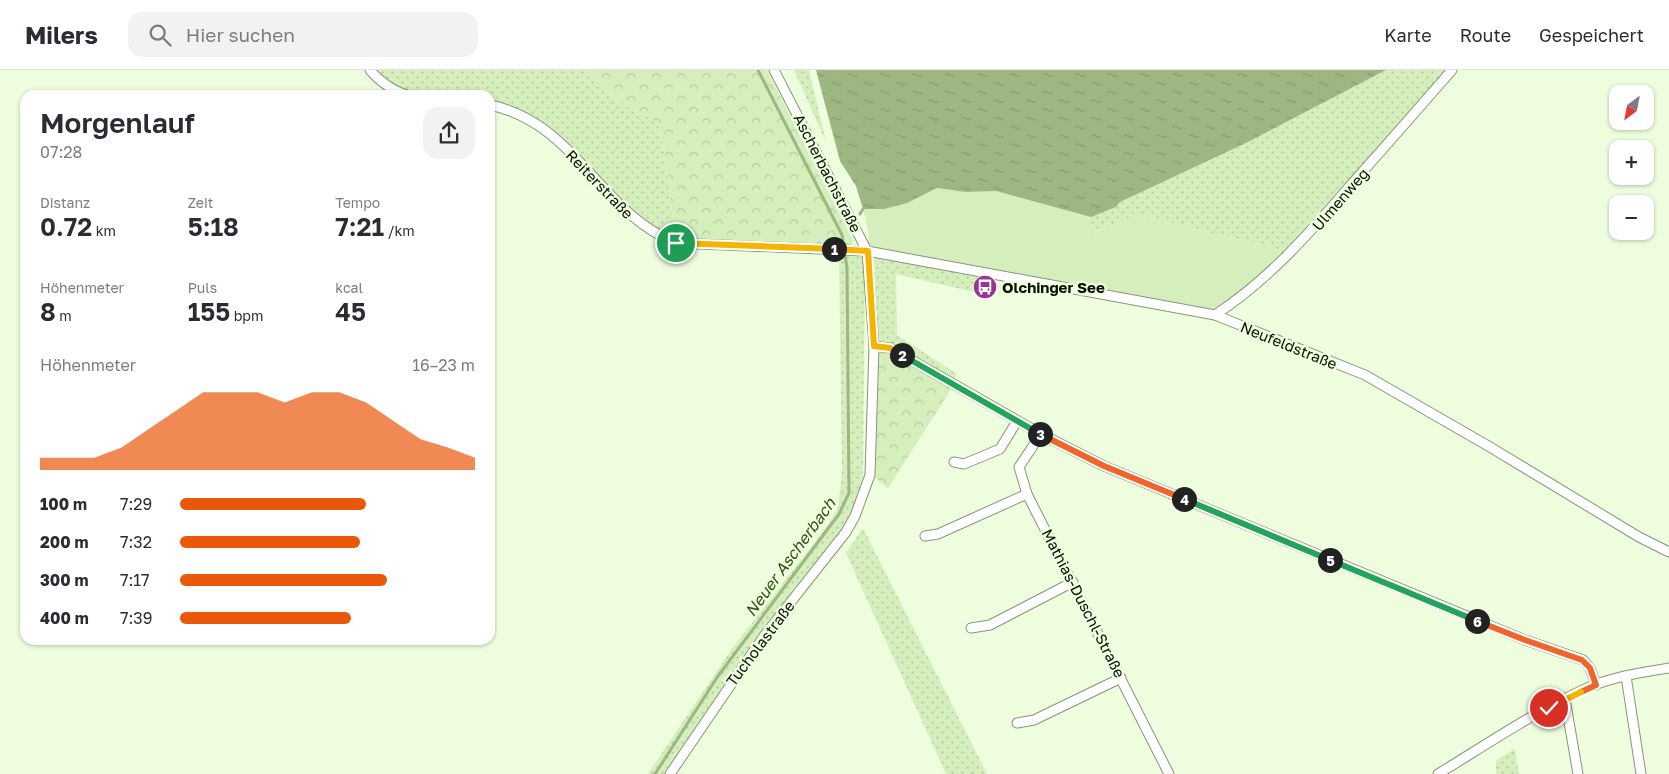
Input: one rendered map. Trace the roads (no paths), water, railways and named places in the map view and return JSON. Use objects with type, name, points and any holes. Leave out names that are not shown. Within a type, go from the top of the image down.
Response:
[{"type":"street","points":[[370,70],[375,77],[394,90]]},
{"type":"street","name":"Ascherbachstraße","points":[[774,70],[868,251],[874,346],[870,475],[855,516]]},
{"type":"street","name":"Ulmenweg","points":[[1215,315],[1260,282],[1310,233],[1452,70]]},
{"type":"street","name":"Reiterstraße","points":[[495,105],[510,109],[534,120],[556,137],[637,222],[659,236],[676,243],[868,251]]},
{"type":"street","name":"Neufeldstraße","points":[[868,251],[1215,315],[1365,375],[1490,447],[1639,537],[1669,552]]},
{"type":"street","points":[[874,346],[890,348],[1040,434],[1104,466],[1525,640],[1582,660],[1590,668],[1596,685]]},
{"type":"street","points":[[954,462],[964,464],[1000,449],[1017,420]]},
{"type":"street","name":"Mathias-Duschl-Straße","points":[[1040,434],[1019,467],[1028,494],[1074,582],[1167,773]]},
{"type":"street","points":[[925,536],[938,534],[1028,494]]},
{"type":"street","name":"Tucholastraße","points":[[670,774],[764,636],[838,543],[855,516]]},
{"type":"street","points":[[971,628],[990,625],[1074,582]]},
{"type":"street","points":[[1438,774],[1565,699],[1596,685],[1626,676],[1669,668]]},
{"type":"street","points":[[1626,676],[1641,774]]},
{"type":"street","points":[[1016,723],[1034,720],[1121,678]]},
{"type":"street","points":[[1565,699],[1578,774]]},
{"type":"water","points":[[816,70],[1386,70],[1248,142],[1120,202],[1116,207],[1091,217],[996,191],[966,192],[937,188],[907,203],[884,209],[863,209],[856,186],[840,161]]},
{"type":"waterway","name":"Neuer Ascherbach","points":[[655,774],[718,676],[839,514],[849,493],[847,268],[842,235],[758,70]]},
{"type":"waterway","points":[[860,214],[863,209]]},
{"type":"place","name":"Olchinger See","points":[[985,287]]}]
